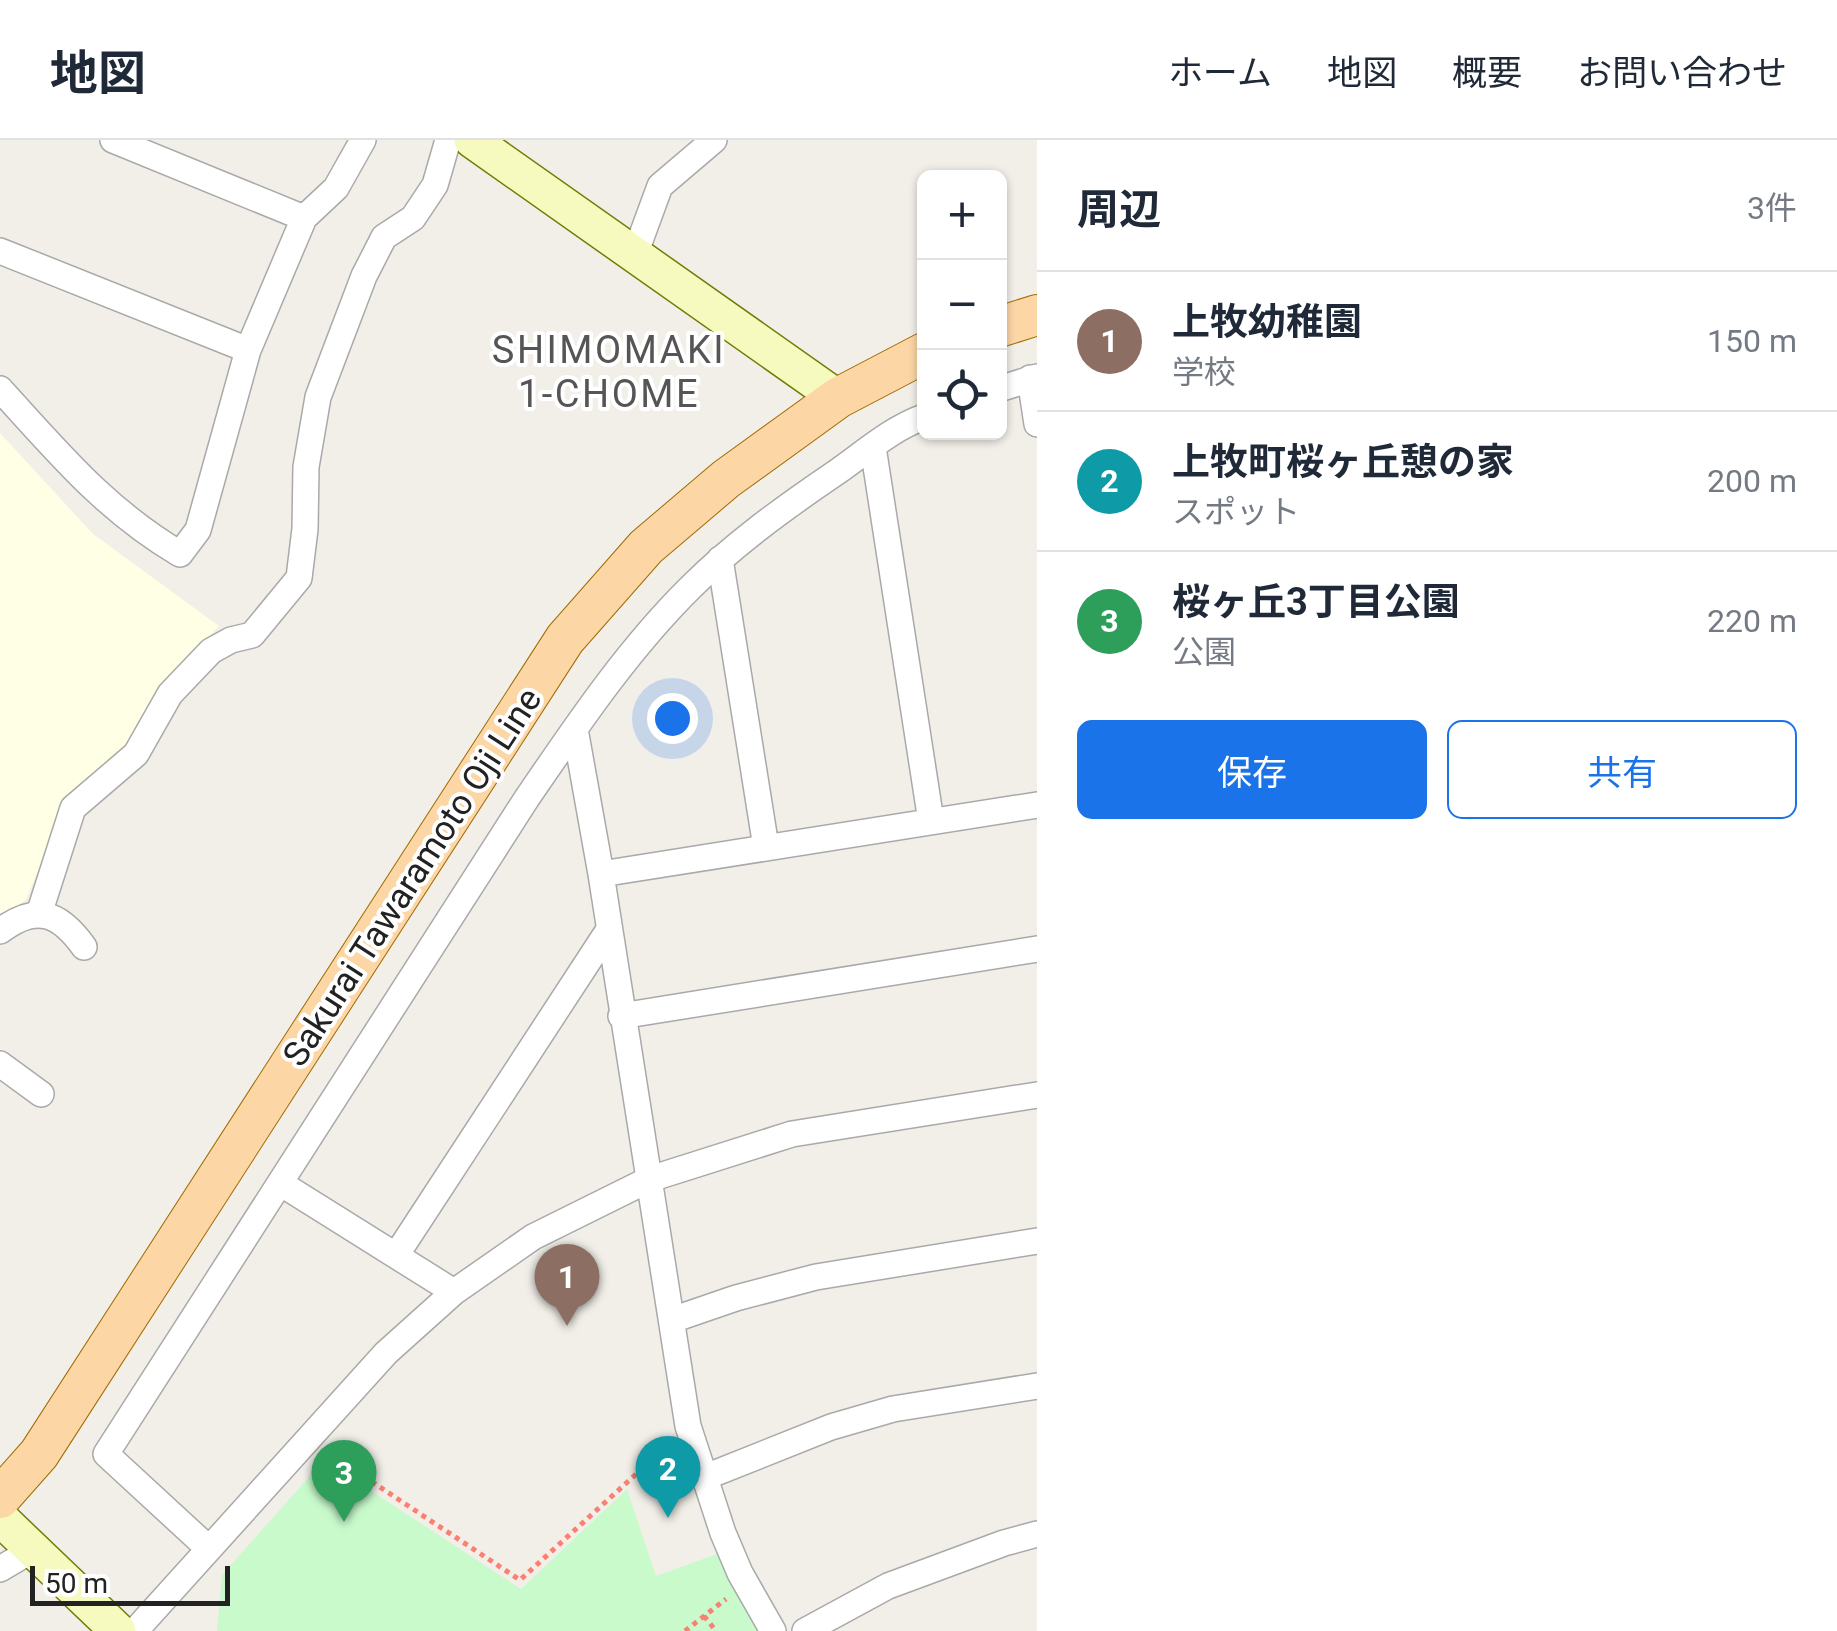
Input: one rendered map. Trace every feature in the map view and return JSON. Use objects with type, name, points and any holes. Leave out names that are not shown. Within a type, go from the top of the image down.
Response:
[{"type":"main road","points":[[1007,326],[1037,315]]},
{"type":"main road","name":"Sakurai Tawaramoto Oji Line","points":[[0,1498],[39,1454],[565,638],[646,547],[726,479],[838,398],[917,357]]},
{"type":"street","points":[[113,140],[304,218]]},
{"type":"street","points":[[0,388],[96,492],[139,530],[180,554],[198,530],[248,350],[304,218],[336,188],[364,140]]},
{"type":"street","points":[[39,914],[73,808],[136,754],[170,694],[212,650],[252,634],[298,578],[305,530],[306,467],[318,397],[364,276],[384,237],[413,218],[435,185],[448,140]]},
{"type":"street","points":[[472,140],[838,398]]},
{"type":"street","points":[[635,254],[660,186],[714,140]]},
{"type":"street","points":[[0,251],[248,350]]},
{"type":"street","points":[[1007,387],[1033,378],[1037,424]]},
{"type":"street","points":[[208,1548],[106,1454],[574,729],[648,633],[720,560],[798,498],[917,421]]},
{"type":"street","points":[[873,446],[931,820]]},
{"type":"street","points":[[720,560],[766,848]]},
{"type":"street","points":[[574,729],[601,874],[688,1426],[703,1478],[747,1585],[772,1631]]},
{"type":"street","points":[[601,874],[1037,805]]},
{"type":"street","points":[[0,930],[18,917],[39,914],[68,924],[84,947]]},
{"type":"street","points":[[398,1254],[608,931]]},
{"type":"street","points":[[622,1016],[1037,949]]},
{"type":"street","points":[[0,1064],[41,1094]]},
{"type":"street","points":[[136,1631],[386,1354],[454,1292],[533,1237],[650,1179],[792,1134],[1037,1095]]},
{"type":"street","points":[[280,1183],[454,1292]]},
{"type":"street","points":[[672,1320],[816,1277],[1037,1241]]},
{"type":"street","points":[[703,1478],[831,1428],[892,1409],[1037,1386]]},
{"type":"street","points":[[0,1518],[118,1631]]},
{"type":"street","points":[[805,1631],[888,1586],[1037,1534]]},
{"type":"street","points":[[0,1569],[32,1550]]},
{"type":"path","points":[[324,1450],[520,1580],[688,1426]]},
{"type":"path","points":[[684,1631],[747,1585]]},
{"type":"path","points":[[704,1616],[716,1631]]},
{"type":"shaded area","points":[[0,433],[93,534],[219,626],[160,689],[130,749],[67,801],[26,900],[0,916]]},
{"type":"green space","points":[[324,1460],[521,1589],[627,1489],[656,1576],[717,1554],[759,1631],[217,1631],[222,1575]]},
{"type":"place","name":"上牧幼稚園","points":[[567,1326]]},
{"type":"place","name":"上牧町桜ヶ丘憩の家","points":[[668,1518]]},
{"type":"place","name":"桜ヶ丘3丁目公園","points":[[344,1522]]},
{"type":"district","name":"SHIMOMAKI 1-CHOME","points":[[609,372]]}]
